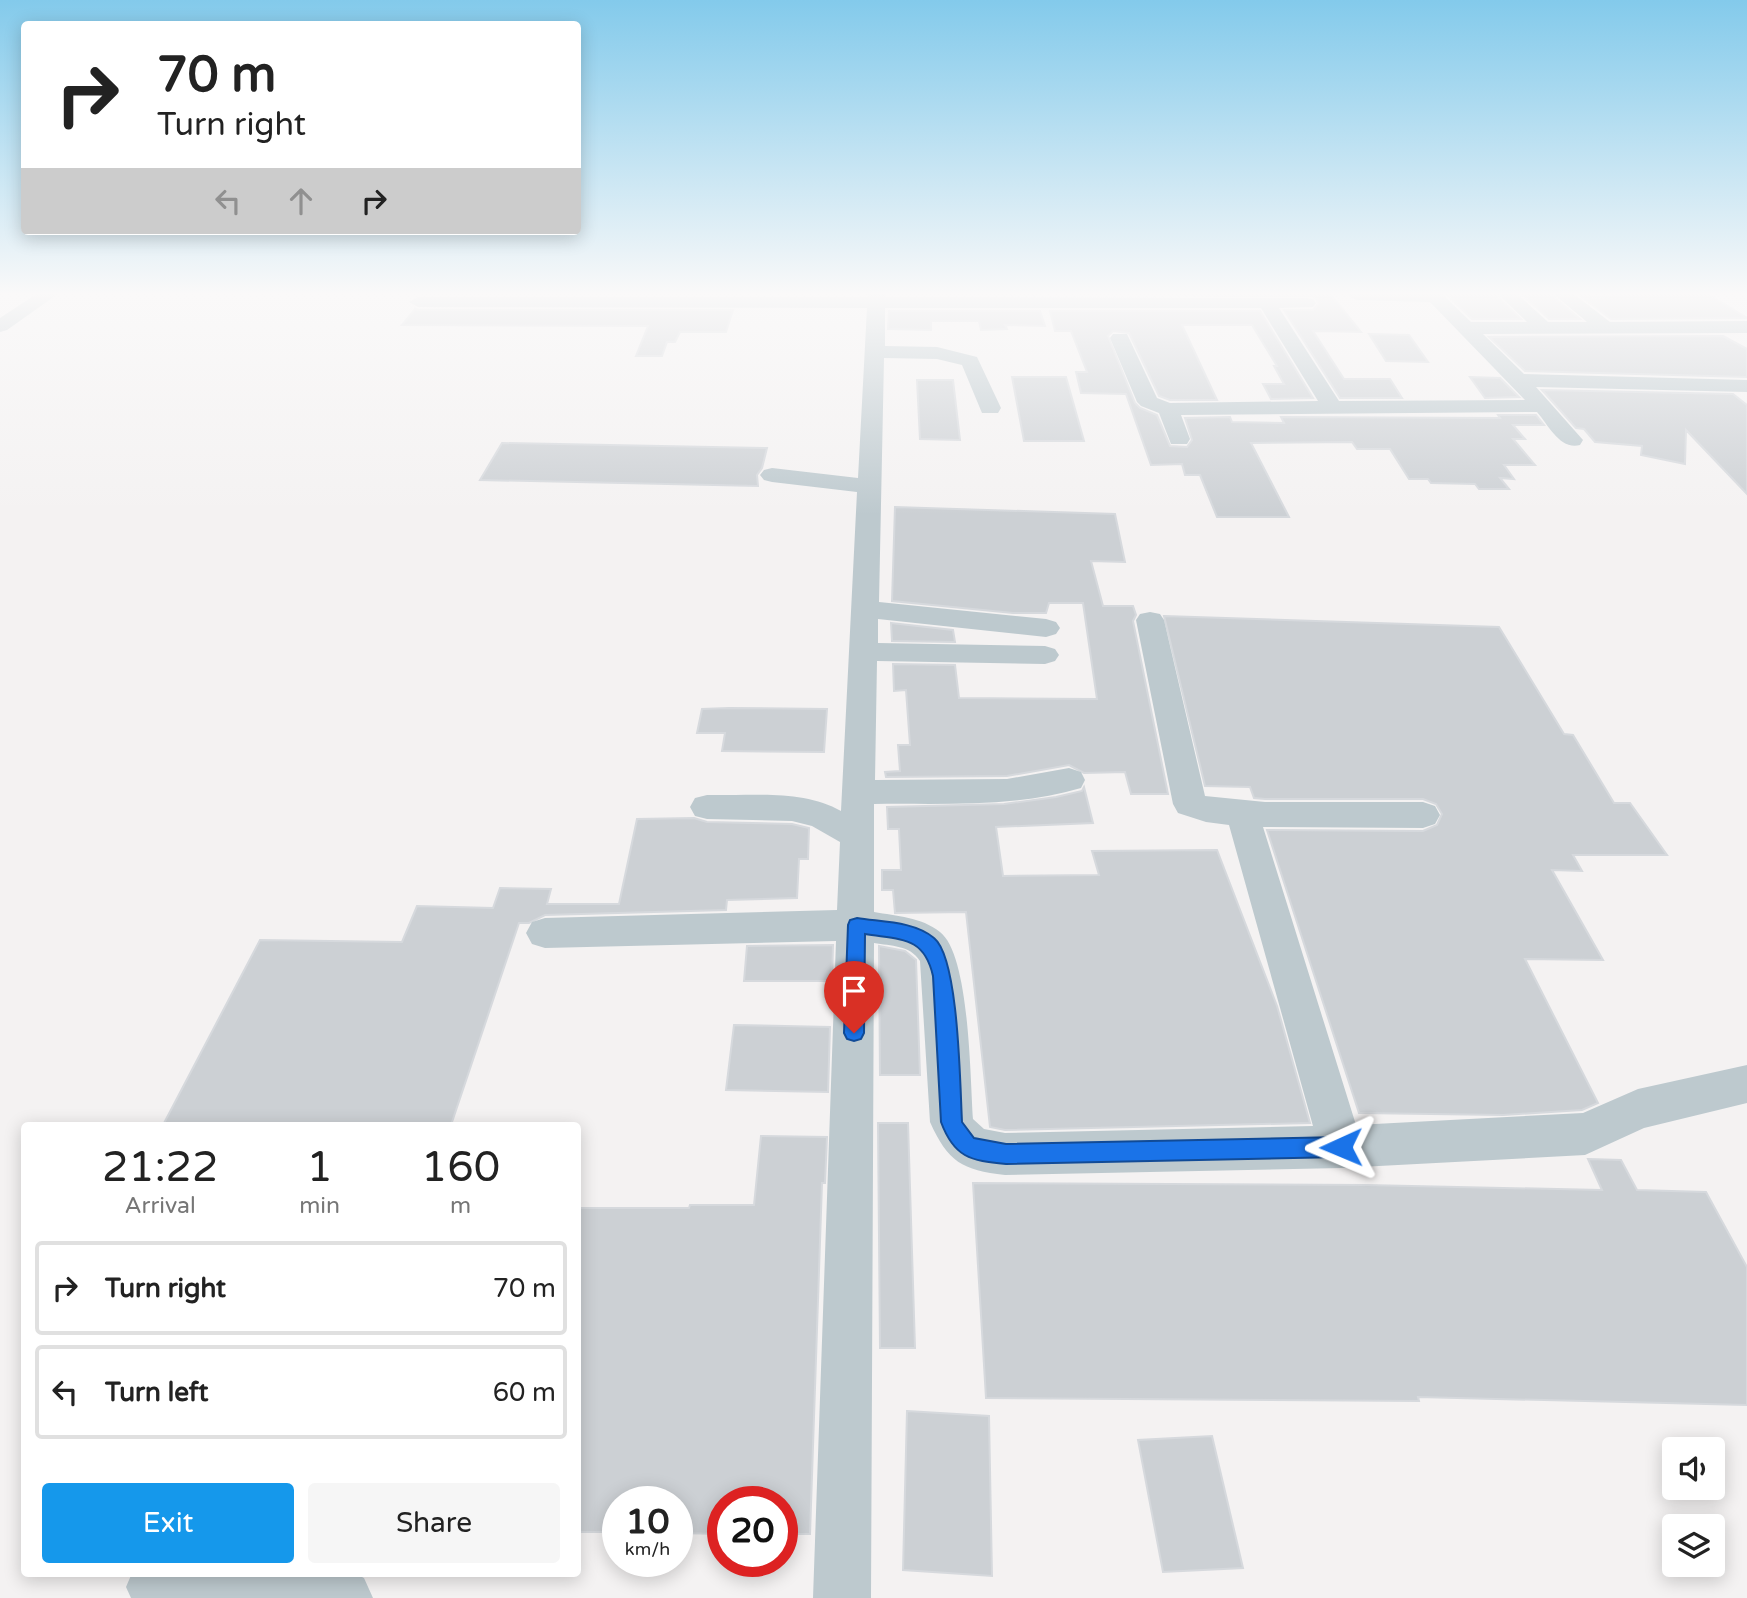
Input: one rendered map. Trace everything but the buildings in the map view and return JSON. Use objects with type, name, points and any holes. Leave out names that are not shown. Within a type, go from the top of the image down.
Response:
[{"type":"street","points":[[842,1598],[858,792],[865,609],[878,535],[868,486],[873,366]]},
{"type":"street","points":[[972,366],[990,408]]},
{"type":"street","points":[[1132,366],[1148,402],[1168,409],[1542,406]]},
{"type":"street","points":[[1306,366],[1331,406]]},
{"type":"street","points":[[1502,366],[1572,440]]},
{"type":"street","points":[[1517,380],[1747,386]]},
{"type":"street","points":[[1168,409],[1179,439]]},
{"type":"street","points":[[772,475],[868,486]]},
{"type":"street","points":[[864,652],[1046,641],[865,609]]},
{"type":"street","points":[[1150,620],[1186,797],[1198,809],[1242,813],[1423,815]]},
{"type":"street","points":[[858,792],[1007,791],[1069,780]]},
{"type":"street","points":[[707,807],[792,809],[821,815],[858,837]]},
{"type":"street","points":[[1242,813],[1341,1147]]},
{"type":"street","points":[[545,933],[857,925],[913,934],[929,944],[938,958],[942,976],[952,1122],[957,1136],[967,1146],[984,1152],[1006,1154],[1341,1147],[1585,1134],[1638,1110],[1747,1084]]},
{"type":"street","points":[[155,1587],[344,1598]]},
{"type":"route","points":[[854,1033],[857,925],[913,934],[929,944],[938,958],[942,976],[952,1122],[957,1136],[967,1146],[984,1152],[1006,1154],[1341,1147]]}]
